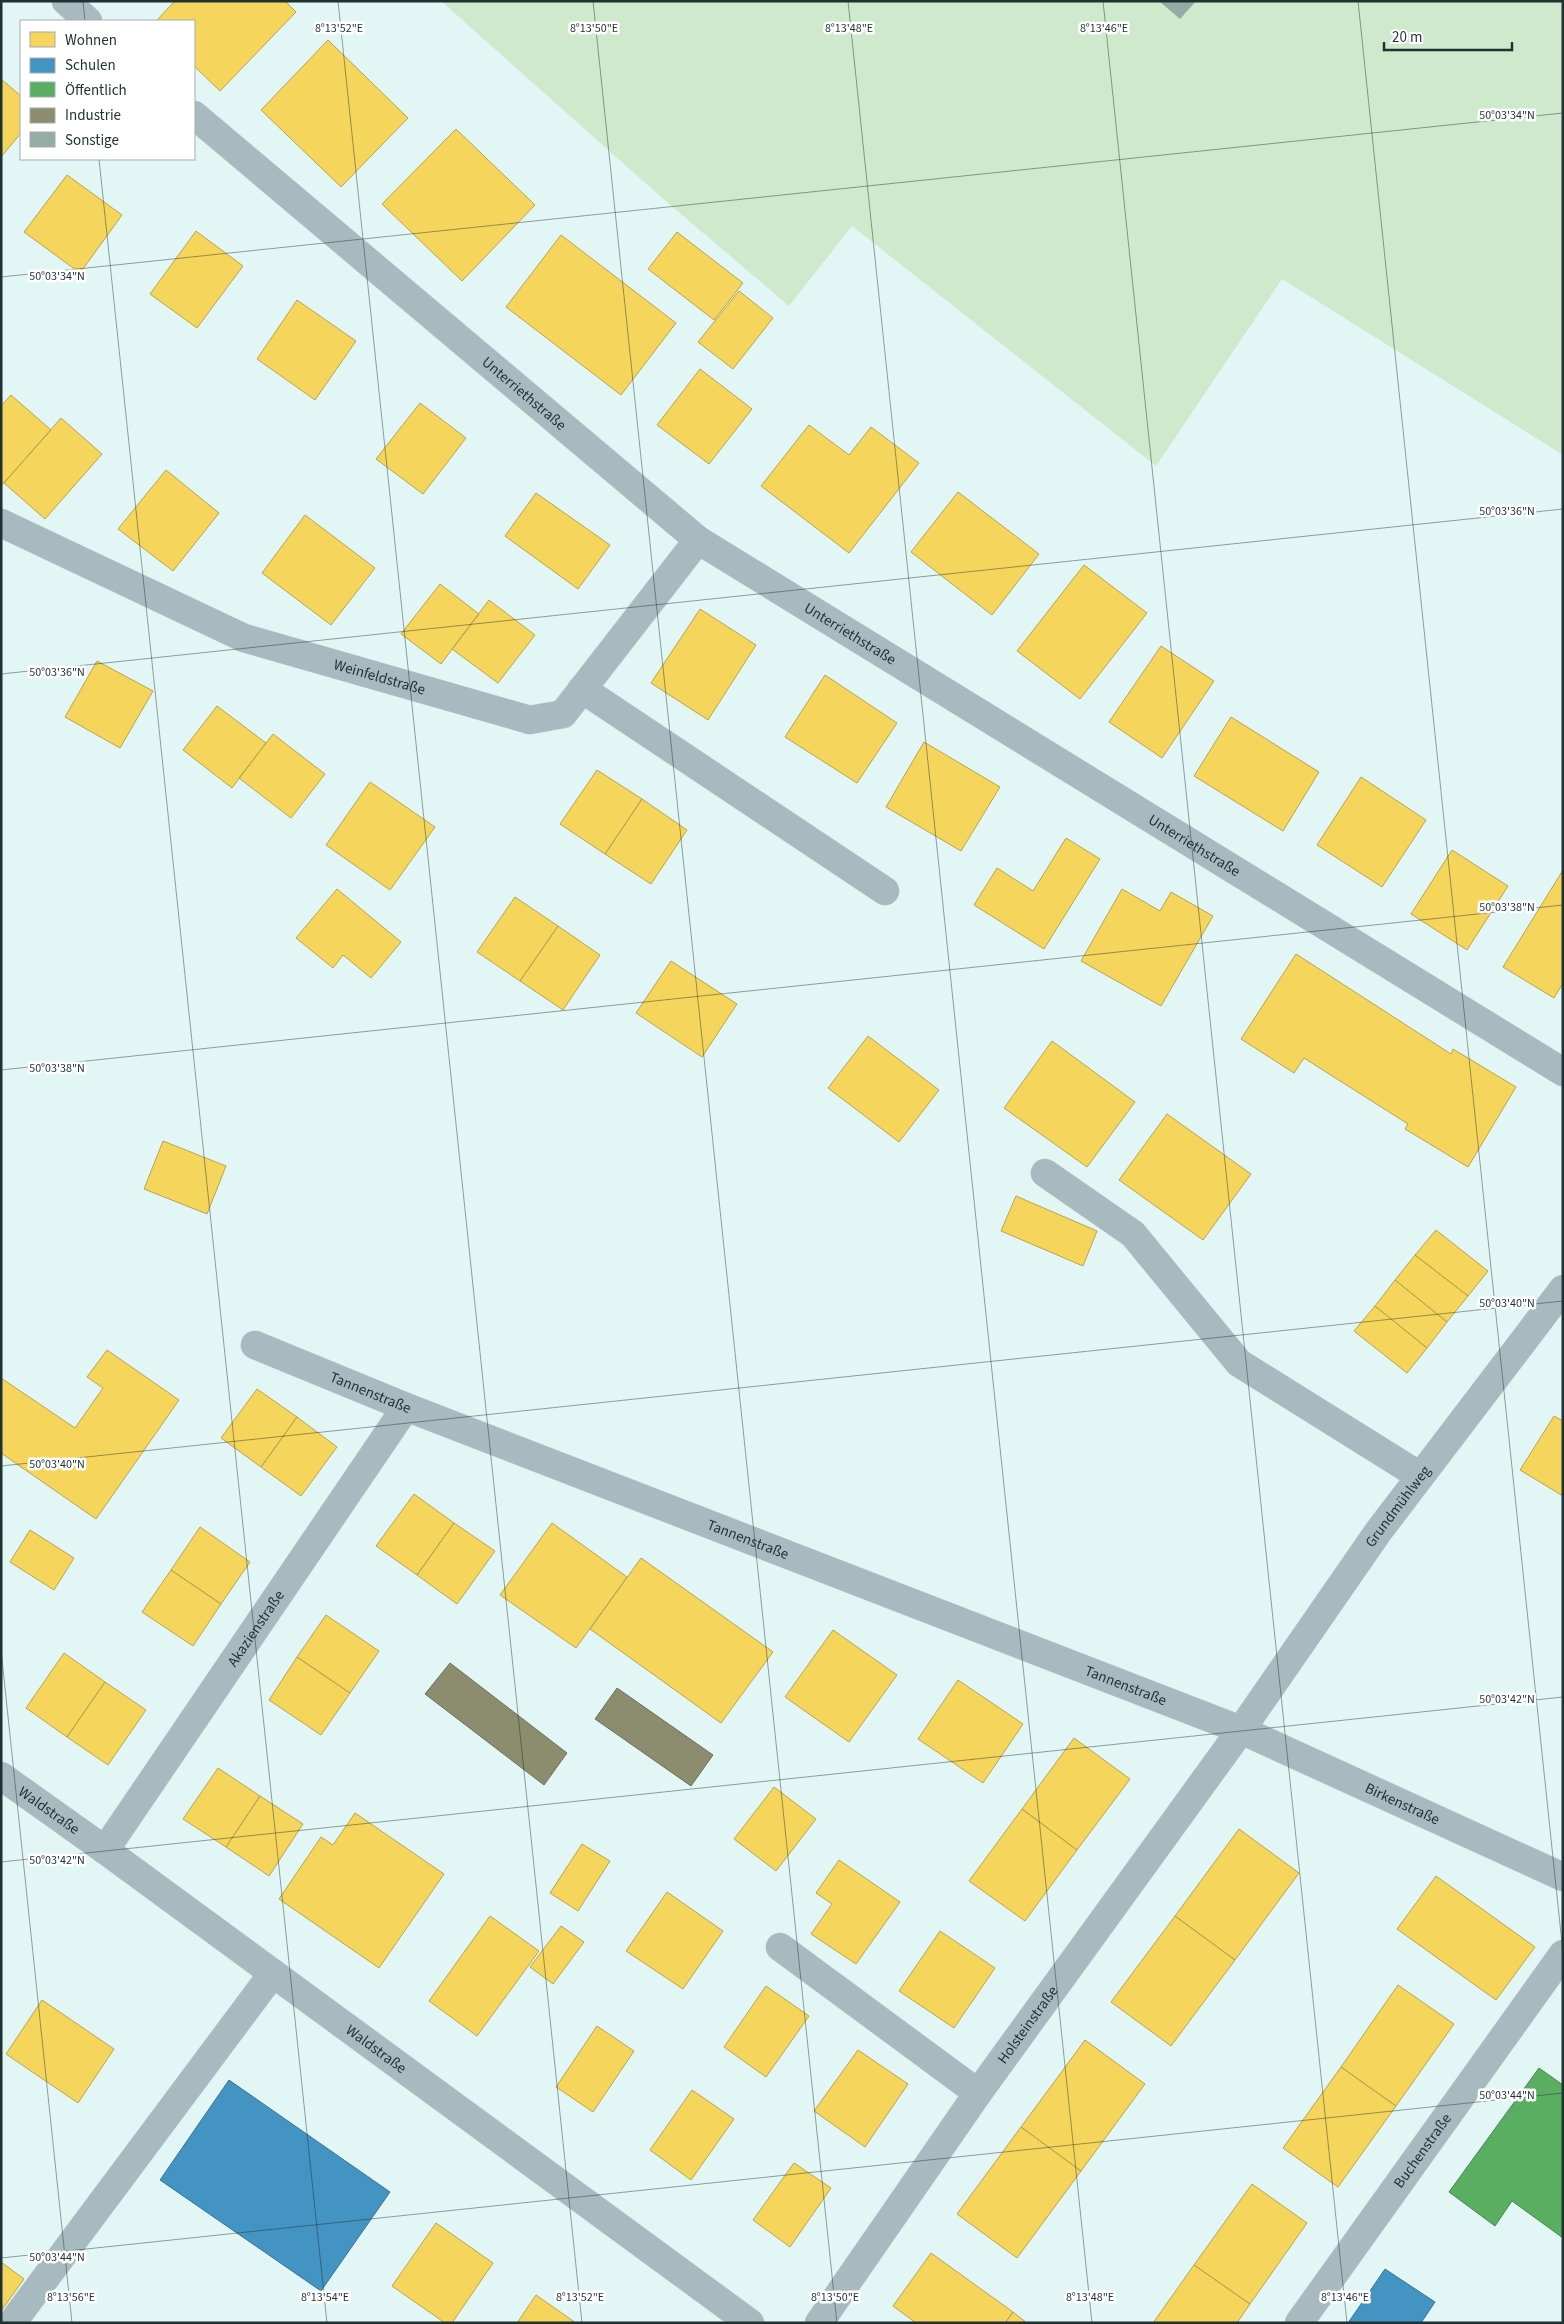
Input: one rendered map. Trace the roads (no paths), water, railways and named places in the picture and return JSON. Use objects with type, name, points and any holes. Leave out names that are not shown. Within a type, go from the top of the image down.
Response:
[{"type":"street","points":[[66,1],[87,20]]},
{"type":"street","name":"Unterriethstraße","points":[[195,116],[698,540],[1563,1072]]},
{"type":"street","name":"Weinfeldstraße","points":[[1,523],[244,638],[530,720],[563,714],[698,540]]},
{"type":"street","points":[[582,689],[885,891]]},
{"type":"street","points":[[1045,1173],[1133,1234],[1239,1363],[1420,1476]]},
{"type":"street","name":"Grundmühlweg","points":[[1242,1730],[1378,1532],[1563,1289]]},
{"type":"street","name":"Tannenstraße","points":[[255,1345],[406,1406],[1242,1730]]},
{"type":"street","name":"Akazienstraße","points":[[106,1850],[406,1406]]},
{"type":"street","name":"Birkenstraße","points":[[1242,1730],[1563,1877]]},
{"type":"street","name":"Holsteinstraße","points":[[819,2323],[978,2093],[1242,1730]]},
{"type":"street","name":"Waldstraße","points":[[1,1776],[106,1850],[750,2323]]},
{"type":"street","points":[[780,1948],[978,2093]]},
{"type":"street","name":"Buchenstraße","points":[[1299,2323],[1563,1954]]},
{"type":"street","points":[[12,2323],[273,1973]]}]
